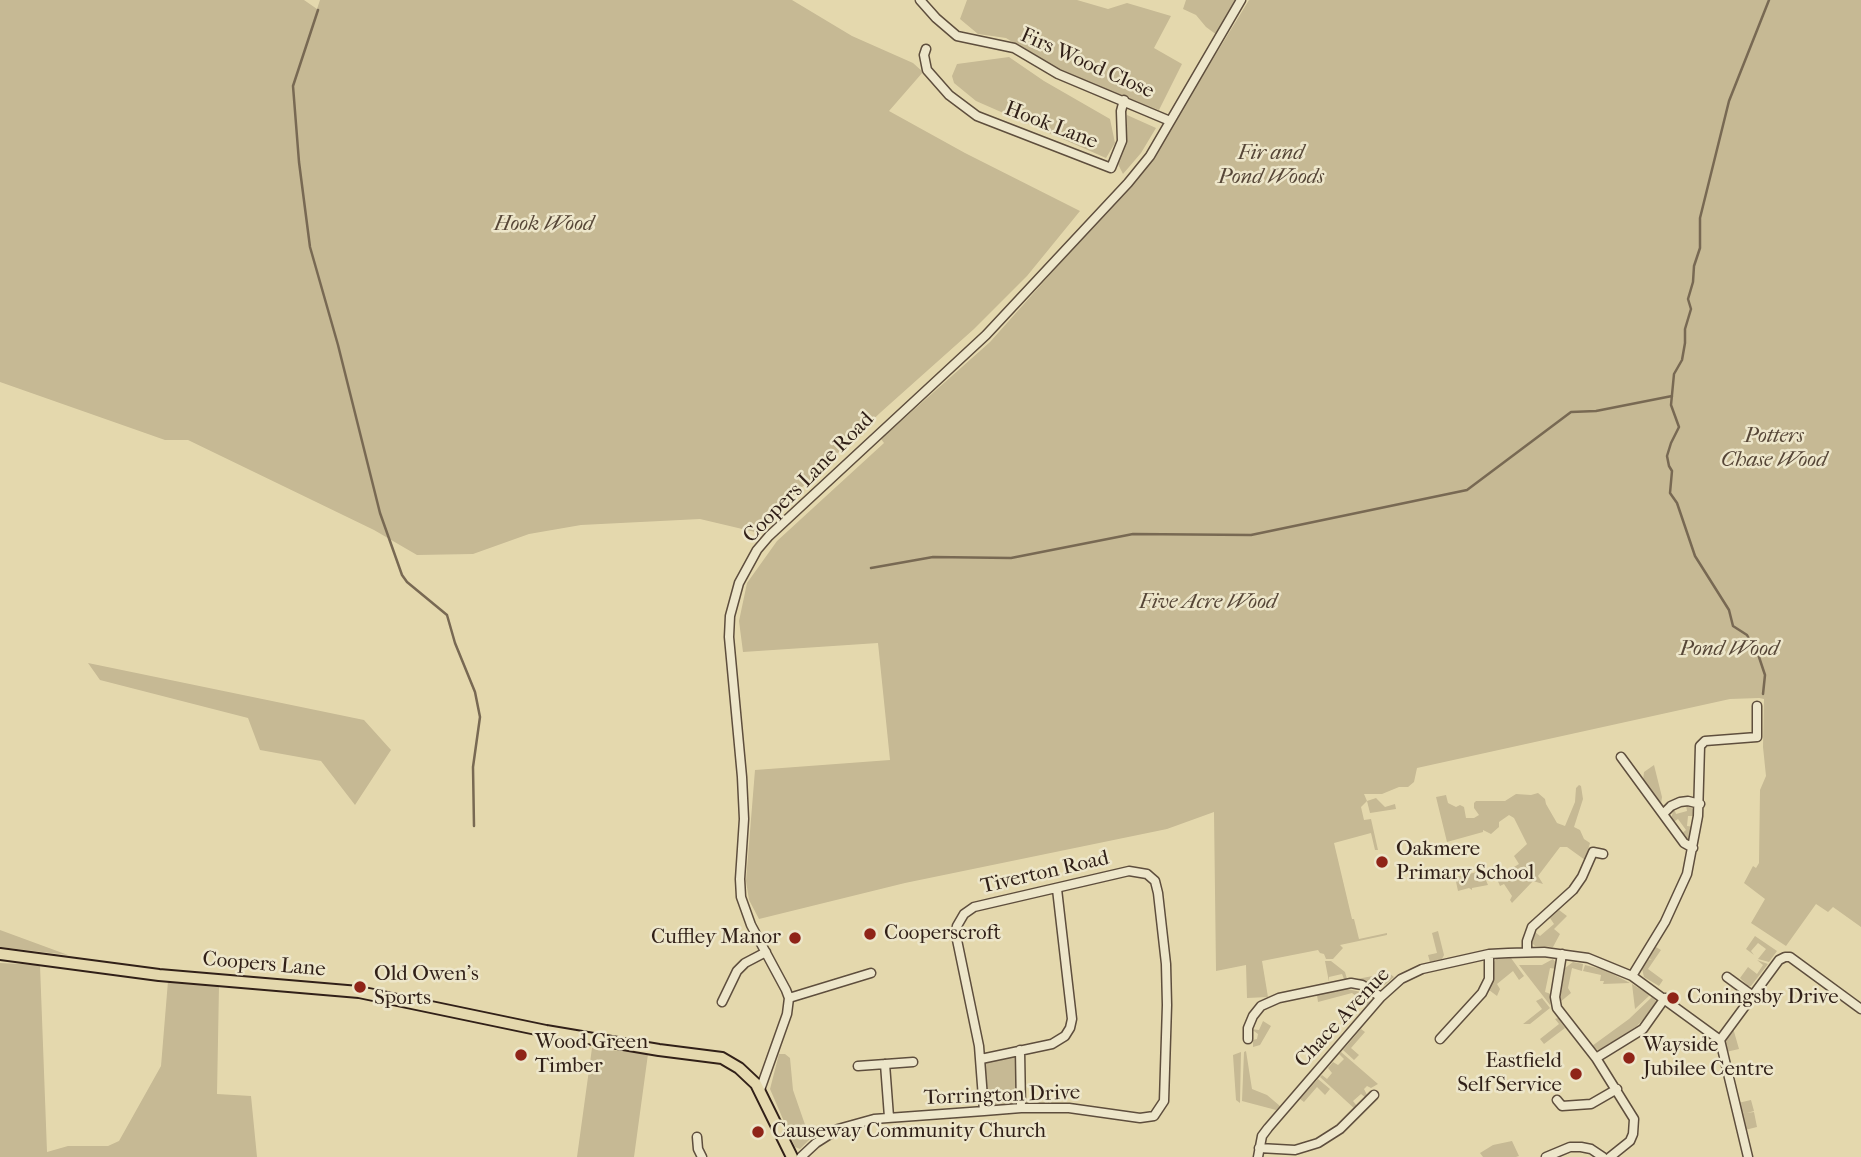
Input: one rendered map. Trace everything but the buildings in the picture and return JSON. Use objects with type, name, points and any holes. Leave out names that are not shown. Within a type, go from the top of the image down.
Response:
[{"type":"main road","name":"Coopers Lane","points":[[0,954],[159,975],[359,992],[556,1033],[722,1058],[751,1077],[760,1090]]},
{"type":"main road","points":[[760,1090],[792,1157]]},
{"type":"street","name":"Firs Wood Close","points":[[920,0],[957,36],[1014,48],[1058,74],[1170,121]]},
{"type":"street","name":"Coopers Lane Road","points":[[789,998],[747,917],[741,897],[744,819],[729,637],[734,598],[745,570],[769,536],[986,335],[1128,183],[1150,156],[1241,0]]},
{"type":"street","name":"Hook Lane","points":[[926,49],[926,70],[949,95],[977,116],[1111,168],[1122,141],[1121,111],[1124,100]]},
{"type":"street","points":[[1633,976],[1674,906],[1687,874],[1699,804],[1700,746],[1705,741],[1757,737],[1757,706]]},
{"type":"street","points":[[1621,757],[1684,843],[1693,848]]},
{"type":"street","points":[[1663,814],[1679,802],[1699,804]]},
{"type":"street","points":[[1527,952],[1527,941],[1532,927],[1573,890],[1593,852],[1603,854]]},
{"type":"street","name":"Tiverton Road","points":[[984,1111],[981,1059],[958,944],[957,926],[964,914],[974,907],[1133,871],[1143,872],[1151,877],[1158,893]]},
{"type":"street","points":[[981,1059],[1059,1040],[1070,1028],[1072,1019],[1057,889]]},
{"type":"street","name":"Torrington Drive","points":[[801,1157],[816,1143],[838,1129],[889,1117],[1021,1108],[1069,1108],[1140,1118],[1148,1118],[1159,1112],[1164,1101],[1167,1005],[1166,964],[1158,893]]},
{"type":"street","points":[[722,1002],[737,971],[745,963],[766,952]]},
{"type":"street","points":[[1440,1039],[1482,993],[1489,979],[1489,954]]},
{"type":"street","name":"Chace Avenue","points":[[1258,1152],[1267,1129],[1381,997],[1410,973],[1489,954],[1562,954],[1598,962],[1633,976],[1720,1040]]},
{"type":"street","points":[[1562,954],[1556,1003],[1631,1112],[1634,1126],[1630,1141],[1610,1157]]},
{"type":"street","points":[[1748,1157],[1720,1040],[1779,960],[1790,957],[1861,1009]]},
{"type":"street","points":[[760,1090],[787,1014],[789,998],[871,972]]},
{"type":"street","points":[[1727,977],[1753,996]]},
{"type":"street","points":[[1248,1039],[1248,1028],[1253,1016],[1261,1006],[1279,998],[1351,984],[1362,985],[1381,997]]},
{"type":"street","points":[[1596,1058],[1643,1029],[1665,998]]},
{"type":"street","points":[[1020,1050],[1021,1108]]},
{"type":"street","points":[[858,1066],[913,1062]]},
{"type":"street","points":[[885,1064],[889,1117]]},
{"type":"street","points":[[1557,1100],[1562,1106],[1591,1104],[1617,1090]]},
{"type":"street","points":[[1258,1152],[1295,1150],[1318,1143],[1340,1129],[1374,1095]]},
{"type":"street","points":[[697,1137],[702,1157]]},
{"type":"street","points":[[1546,1157],[1570,1147],[1591,1149],[1603,1157]]},
{"type":"green space","name":"Hook Wood","points":[[0,0],[304,0],[317,9],[320,0],[792,0],[852,36],[913,63],[923,72],[889,111],[1080,211],[1027,276],[974,329],[881,412],[755,532],[700,519],[581,525],[529,534],[473,554],[417,555],[374,530],[188,440],[165,440],[0,382]]},
{"type":"green space","points":[[967,0],[1077,0],[1108,9],[1127,3],[1171,16],[1154,48],[1182,64],[1159,110],[1061,72],[1006,38],[978,34],[960,19]]},
{"type":"green space","points":[[1186,0],[1237,0],[1217,35],[1196,15],[1183,9]]},
{"type":"green space","points":[[1249,0],[1861,0],[1861,927],[1833,907],[1828,912],[1816,904],[1786,946],[1751,923],[1765,899],[1744,883],[1753,866],[1756,868],[1759,863],[1760,790],[1766,776],[1763,747],[1764,699],[1759,698],[1730,699],[1417,768],[1414,782],[1408,787],[1399,787],[1382,794],[1364,794],[1367,801],[1361,807],[1364,820],[1371,819],[1378,850],[1375,850],[1371,833],[1334,843],[1359,939],[1387,935],[1340,945],[1343,948],[1333,959],[1326,959],[1318,950],[1262,961],[1268,997],[1247,998],[1246,965],[1216,971],[1214,812],[1167,829],[905,883],[759,919],[749,900],[746,881],[755,770],[890,760],[878,643],[743,652],[739,621],[747,583],[777,541],[884,443],[881,439],[990,342],[1122,194],[1153,157]]},
{"type":"green space","points":[[1009,57],[1044,81],[1110,119],[1115,143],[1106,158],[976,101],[954,83],[952,76],[957,64]]},
{"type":"green space","points":[[1127,115],[1156,128],[1141,153],[1123,174],[1118,164],[1127,141]]},
{"type":"green space","points":[[88,663],[364,720],[391,750],[355,805],[321,761],[260,750],[248,718],[100,680]]},
{"type":"green space","points":[[1654,765],[1662,797],[1661,804],[1643,780],[1644,772]]},
{"type":"green space","points":[[1579,785],[1583,799],[1574,827],[1580,830],[1584,839],[1590,843],[1585,860],[1567,847],[1560,847],[1538,876],[1543,884],[1533,881],[1512,903],[1512,896],[1504,884],[1500,886],[1496,877],[1505,867],[1509,870],[1519,864],[1514,856],[1527,844],[1514,818],[1509,815],[1499,822],[1499,827],[1491,834],[1483,830],[1447,842],[1436,797],[1446,795],[1448,803],[1464,807],[1466,818],[1474,818],[1479,815],[1474,808],[1476,801],[1505,801],[1516,794],[1538,793],[1545,799],[1557,823],[1565,826]]},
{"type":"green space","points":[[1376,798],[1385,807],[1395,804],[1396,809],[1370,813],[1367,801]]},
{"type":"green space","points":[[1686,805],[1693,809],[1695,816],[1688,816],[1687,826],[1694,827],[1690,842],[1681,834],[1686,830],[1678,819],[1672,823],[1671,819],[1674,808],[1676,814],[1687,811]]},
{"type":"green space","points":[[1482,871],[1488,885],[1458,891],[1455,877]]},
{"type":"green space","points":[[1559,910],[1567,916],[1554,929],[1560,934],[1553,947],[1535,946],[1531,942],[1535,932],[1540,936],[1554,924],[1550,918]]},
{"type":"green space","points":[[0,930],[68,955],[0,947]]},
{"type":"green space","points":[[1438,931],[1444,955],[1442,959],[1430,962],[1428,955],[1437,953],[1432,933]]},
{"type":"green space","points":[[1755,936],[1777,951],[1769,962],[1758,959],[1766,949],[1758,943],[1751,951],[1754,955],[1746,949]]},
{"type":"green space","points":[[1656,947],[1661,950],[1648,969],[1663,980],[1659,986],[1644,977],[1642,969],[1648,959],[1652,960],[1649,958]]},
{"type":"green space","points":[[1511,958],[1524,976],[1519,980],[1513,971],[1497,984],[1500,989],[1497,996],[1489,990],[1494,962],[1496,959]]},
{"type":"green space","points":[[1553,959],[1556,969],[1550,968],[1545,992],[1551,994],[1550,1005],[1519,965],[1542,965]]},
{"type":"green space","points":[[1757,960],[1768,964],[1751,986],[1748,986],[1740,978],[1748,967],[1757,974],[1763,965]]},
{"type":"green space","points":[[1325,961],[1331,961],[1345,972],[1347,979],[1344,979],[1342,974],[1329,977],[1329,982]]},
{"type":"green space","points":[[1573,962],[1583,964],[1582,971],[1572,968],[1568,988],[1571,993],[1559,1003],[1565,968]]},
{"type":"green space","points":[[0,963],[40,965],[47,1152],[68,1146],[108,1146],[119,1141],[161,1066],[168,981],[219,986],[217,1094],[251,1096],[257,1157],[0,1157]]},
{"type":"green space","points":[[1585,965],[1605,970],[1630,983],[1603,984],[1604,981],[1600,981],[1601,975],[1583,971]]},
{"type":"green space","points":[[1389,973],[1394,977],[1380,989],[1357,979]]},
{"type":"green space","points":[[1632,984],[1650,995],[1635,1009]]},
{"type":"green space","points":[[1347,989],[1366,993],[1371,1000],[1367,1005],[1352,993],[1318,1002],[1317,995]]},
{"type":"green space","points":[[1652,997],[1658,1003],[1637,1026],[1604,1047],[1601,1052],[1592,1046],[1629,1019]]},
{"type":"green space","points":[[1542,998],[1550,1008],[1530,1024],[1523,1024],[1542,1009],[1536,1001]]},
{"type":"green space","points":[[1558,1018],[1565,1028],[1544,1044],[1540,1039],[1559,1024],[1555,1019]]},
{"type":"green space","points":[[1263,1021],[1271,1026],[1260,1045],[1253,1047],[1253,1040],[1257,1039],[1258,1034],[1251,1029],[1259,1030]]},
{"type":"green space","points":[[1733,1028],[1739,1049],[1726,1052],[1725,1040]]},
{"type":"green space","points":[[1361,1029],[1365,1032],[1351,1048],[1359,1055],[1354,1060],[1343,1050]]},
{"type":"green space","points":[[592,1048],[648,1054],[634,1157],[577,1157]]},
{"type":"green space","points":[[1246,1051],[1252,1089],[1267,1095],[1280,1106],[1276,1110],[1242,1101]]},
{"type":"green space","points":[[1241,1052],[1240,1103],[1236,1100],[1233,1055]]},
{"type":"green space","points":[[1341,1052],[1378,1084],[1364,1089],[1368,1097],[1361,1094],[1353,1101],[1357,1106],[1356,1110],[1320,1077],[1322,1075],[1327,1079],[1332,1073],[1328,1068],[1333,1062],[1338,1065],[1344,1059],[1339,1054]]},
{"type":"green space","points":[[779,1054],[790,1058],[793,1090],[810,1139],[800,1149],[795,1147],[770,1089]]},
{"type":"green space","points":[[1012,1055],[1017,1059],[1018,1099],[1011,1105],[990,1105],[986,1102],[985,1063]]},
{"type":"green space","points":[[1318,1079],[1330,1089],[1325,1095],[1317,1087],[1304,1102],[1300,1099]]},
{"type":"green space","points":[[1751,1100],[1754,1111],[1747,1113],[1754,1112],[1757,1127],[1745,1130],[1738,1103]]},
{"type":"green space","points":[[1512,1141],[1519,1156],[1483,1157],[1480,1153],[1493,1145]]},
{"type":"waterway","points":[[1763,694],[1765,675],[1759,657],[1747,635],[1733,626],[1729,610],[1695,556],[1677,503],[1670,493],[1672,471],[1667,456],[1679,427],[1671,405],[1674,374],[1682,360],[1685,329],[1691,309],[1688,299],[1700,248],[1700,218],[1729,101],[1769,0]]},
{"type":"waterway","points":[[318,10],[293,86],[310,247],[338,345],[380,513],[402,575],[447,615],[475,692],[480,717],[473,767],[474,826]]},
{"type":"waterway","points":[[871,568],[933,557],[1011,558],[1133,534],[1251,535],[1467,490],[1571,412],[1596,411],[1672,396]]},
{"type":"place","name":"Oakmere Primary School","points":[[1382,862]]},
{"type":"place","name":"Cooperscroft","points":[[870,934]]},
{"type":"place","name":"Cuffley Manor","points":[[795,938]]},
{"type":"place","name":"Old Owen's Sports","points":[[360,987]]},
{"type":"place","name":"Coningsby Drive","points":[[1673,998]]},
{"type":"place","name":"Wood Green Timber","points":[[521,1055]]},
{"type":"place","name":"Wayside Jubilee Centre","points":[[1629,1058]]},
{"type":"place","name":"Eastfield Self Service","points":[[1576,1074]]},
{"type":"place","name":"Causeway Community Church","points":[[758,1132]]},
{"type":"park label","name":"Fir and Pond Woods","points":[[1271,166]]},
{"type":"park label","name":"Potters Chase Wood","points":[[1774,449]]},
{"type":"park label","name":"Five Acre Wood","points":[[1208,603]]},
{"type":"park label","name":"Pond Wood","points":[[1729,650]]}]
